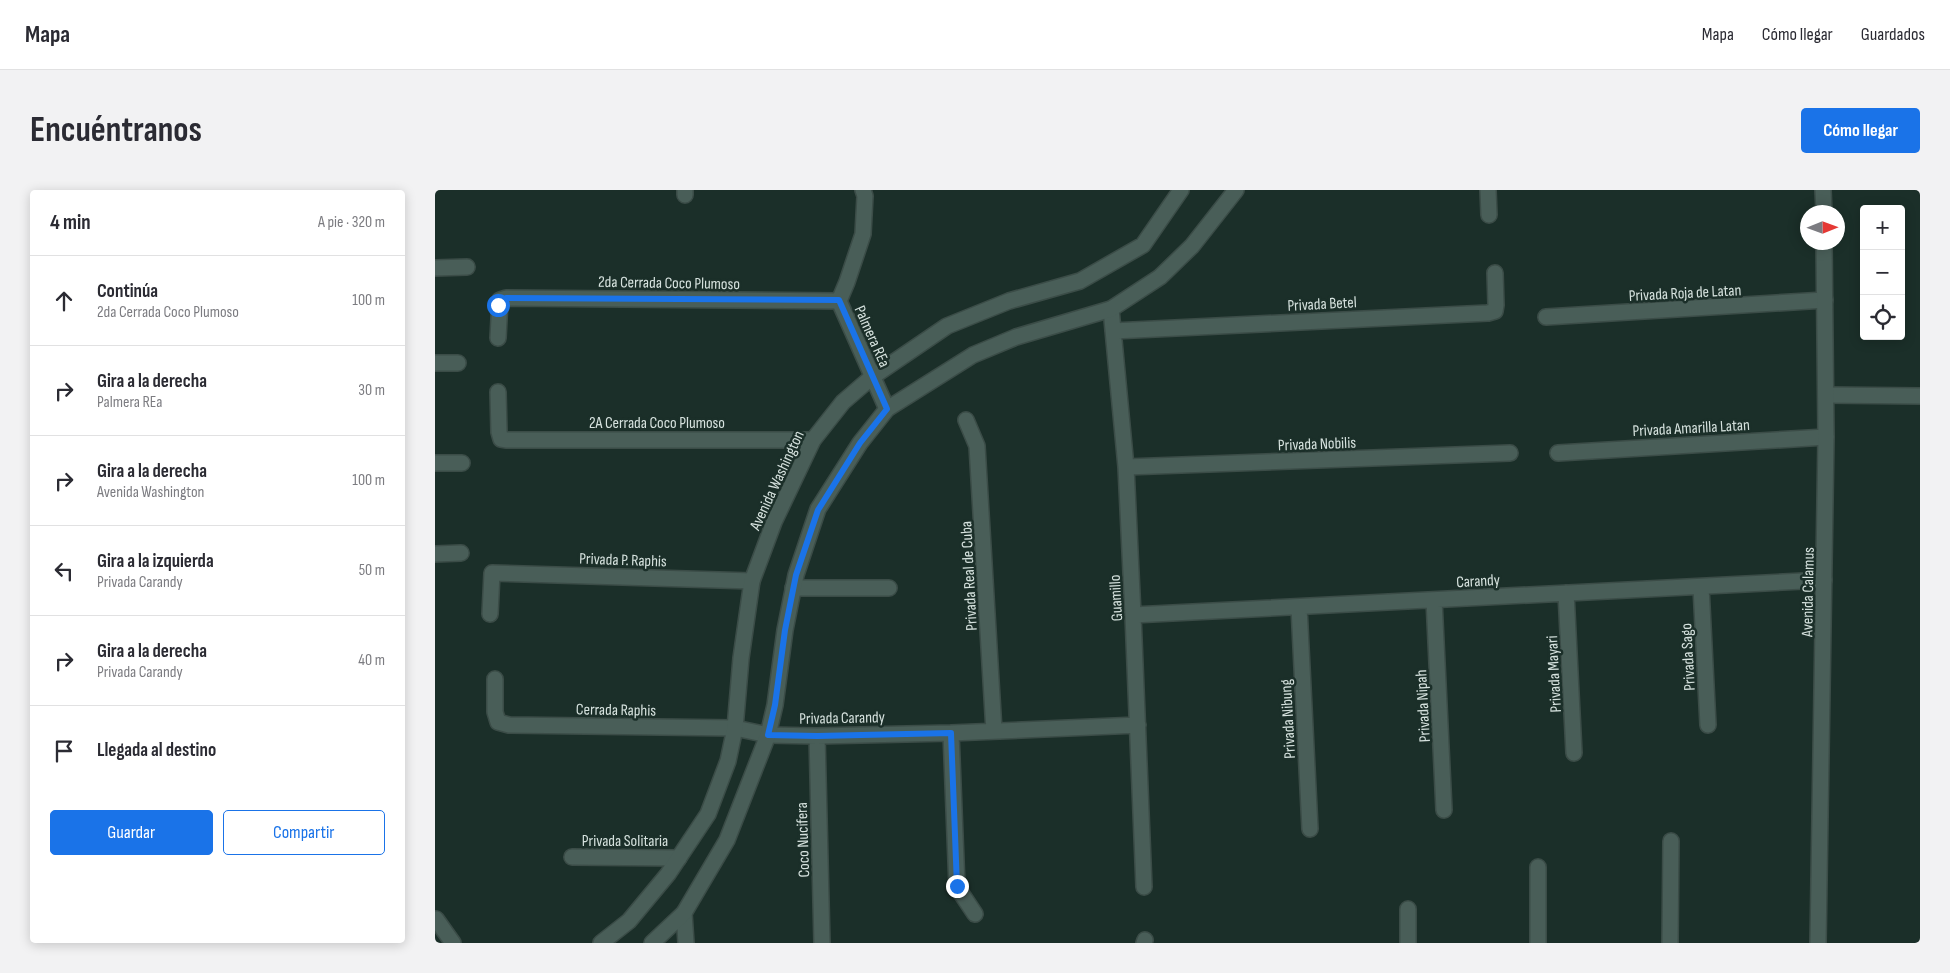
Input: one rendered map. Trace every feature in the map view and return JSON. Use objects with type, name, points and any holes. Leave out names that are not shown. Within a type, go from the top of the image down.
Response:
[{"type":"street","name":"Palmera REa","points":[[863,190],[865,196],[863,234],[839,300],[887,409]]},
{"type":"street","name":"Avenida Washington","points":[[601,943],[629,921],[668,874],[708,814],[728,762],[735,728],[741,658],[752,581],[774,522],[813,440],[843,402],[872,377],[947,326],[1009,301],[1080,281],[1143,245],[1181,190]]},
{"type":"street","points":[[652,943],[684,913],[727,840],[768,735],[775,705],[785,630],[793,588],[818,510],[860,443],[887,409],[973,354],[1016,337],[1111,309],[1161,277],[1192,246],[1235,190]]},
{"type":"street","points":[[1488,190],[1489,215]]},
{"type":"street","points":[[1823,190],[1824,205]]},
{"type":"street","name":"Avenida Calamus","points":[[1818,943],[1826,437],[1824,250]]},
{"type":"street","points":[[435,268],[467,268]]},
{"type":"street","name":"Privada Betel","points":[[1113,331],[1488,313],[1495,311],[1497,305],[1495,274]]},
{"type":"street","name":"2da Cerrada Coco Plumoso","points":[[499,338],[498,305],[500,300],[516,298],[839,300]]},
{"type":"street","name":"Privada Roja de Latan","points":[[1546,318],[1825,300]]},
{"type":"street","name":"Guamillo","points":[[1111,309],[1126,467],[1144,887]]},
{"type":"street","points":[[435,363],[458,363]]},
{"type":"street","name":"2A Cerrada Coco Plumoso","points":[[498,392],[499,432],[501,439],[507,440],[813,440]]},
{"type":"street","points":[[1826,395],[1920,396]]},
{"type":"street","name":"Privada Real de Cuba","points":[[966,420],[977,446],[994,731]]},
{"type":"street","name":"Privada Amarilla Latan","points":[[1558,453],[1826,437]]},
{"type":"street","name":"Privada Nobilis","points":[[1126,467],[1510,453]]},
{"type":"street","points":[[435,463],[462,463]]},
{"type":"street","points":[[435,554],[461,553]]},
{"type":"street","name":"Privada P. Raphis","points":[[490,614],[492,573],[752,581]]},
{"type":"street","name":"Carandy","points":[[1133,615],[1824,580]]},
{"type":"street","name":"Privada Sago","points":[[1701,586],[1708,725]]},
{"type":"street","points":[[793,588],[889,588]]},
{"type":"street","name":"Privada Mayari","points":[[1567,594],[1575,753]]},
{"type":"street","name":"Privada Nipah","points":[[1434,600],[1444,810]]},
{"type":"street","name":"Privada Nibung","points":[[1299,607],[1310,829]]},
{"type":"street","name":"Cerrada Raphis","points":[[495,679],[495,712],[498,722],[509,725],[735,728]]},
{"type":"street","name":"Privada Carandy","points":[[735,728],[768,735],[817,736],[951,733],[1138,725]]},
{"type":"street","points":[[951,733],[957,886],[975,914]]},
{"type":"street","name":"Coco Nucifera","points":[[817,736],[822,943]]},
{"type":"street","points":[[1670,943],[1671,841]]},
{"type":"street","name":"Privada Solitaria","points":[[572,858],[679,858]]},
{"type":"street","points":[[1538,867],[1538,943]]},
{"type":"street","points":[[1408,909],[1408,943]]},
{"type":"street","points":[[684,913],[686,943]]},
{"type":"street","points":[[435,919],[453,943]]},
{"type":"route","points":[[498,305],[500,300],[506,298],[839,300],[887,409],[860,443],[818,510],[796,575],[785,630],[775,705],[768,735],[817,736],[951,733],[957,886]]}]
